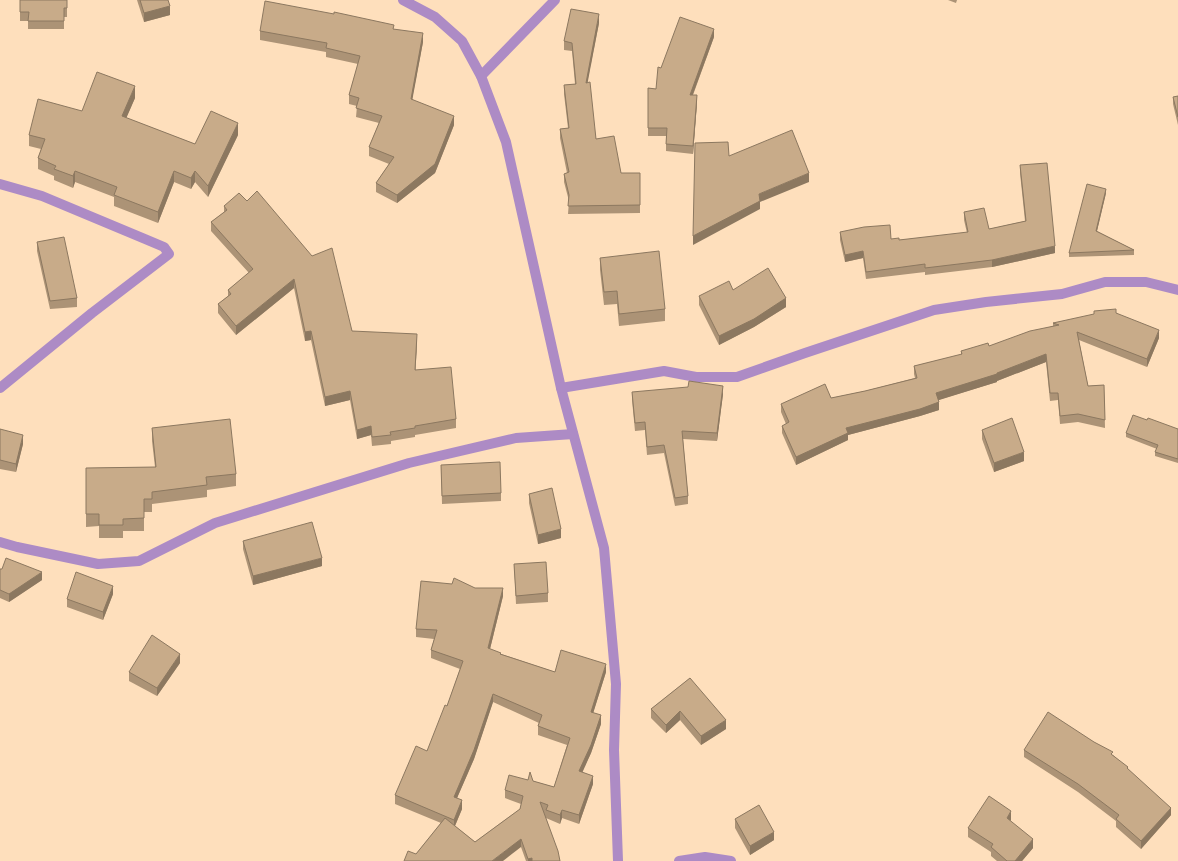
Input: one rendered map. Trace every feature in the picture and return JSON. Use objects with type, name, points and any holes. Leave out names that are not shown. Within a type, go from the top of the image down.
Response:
[{"type":"street","points":[[403,0],[435,17],[462,41],[482,76],[506,142],[561,388],[604,548],[616,684],[614,750],[618,861]]},
{"type":"street","points":[[482,76],[555,0]]},
{"type":"street","points":[[0,184],[42,196],[164,247],[169,254],[92,313],[0,388]]},
{"type":"street","points":[[561,388],[664,371],[696,377],[737,378],[805,353],[934,310],[986,302],[1062,294],[1106,282],[1146,282],[1178,290]]},
{"type":"street","points":[[0,542],[98,564],[139,561],[215,523],[409,464],[516,438],[573,434]]},
{"type":"street","points":[[679,861],[705,857],[731,861]]},
{"type":"building","points":[[20,0],[67,0],[67,8],[64,8],[64,21],[28,21],[29,12],[20,12]]},
{"type":"building","points":[[140,0],[168,0],[170,6],[144,13]]},
{"type":"building","points":[[265,1],[334,14],[334,12],[394,25],[393,29],[423,33],[411,99],[454,116],[435,164],[397,195],[376,183],[394,157],[369,147],[382,116],[356,108],[359,98],[349,95],[360,56],[326,48],[327,43],[260,31]]},
{"type":"building","points":[[571,9],[599,14],[586,83],[590,82],[596,139],[614,136],[621,173],[640,173],[640,205],[568,206],[569,195],[564,174],[569,172],[560,129],[569,128],[564,85],[576,84],[572,43],[564,41]]},
{"type":"building","points":[[680,17],[714,29],[690,95],[697,95],[693,146],[666,144],[667,128],[648,128],[648,88],[656,89],[658,67],[661,68]]},
{"type":"building","points":[[97,72],[135,86],[122,116],[195,144],[211,111],[238,123],[208,186],[195,171],[191,178],[174,171],[158,212],[114,195],[117,187],[75,171],[73,176],[54,169],[56,166],[38,158],[45,139],[29,135],[38,99],[82,111]]},
{"type":"building","points":[[1178,96],[1178,117],[1173,97]]},
{"type":"building","points":[[792,130],[809,173],[759,194],[760,201],[693,236],[695,143],[728,142],[729,156]]},
{"type":"building","points":[[1047,163],[1055,246],[992,260],[925,268],[925,264],[866,272],[863,251],[845,255],[840,232],[864,227],[890,225],[891,239],[899,238],[899,240],[968,232],[964,212],[984,208],[989,229],[1026,221],[1020,165]]},
{"type":"building","points":[[1087,184],[1106,189],[1096,231],[1134,250],[1069,253]]},
{"type":"building","points":[[257,191],[312,256],[332,248],[352,331],[417,334],[415,370],[451,367],[456,419],[390,432],[391,435],[372,437],[371,426],[357,430],[350,391],[325,397],[311,331],[305,332],[294,279],[236,326],[218,304],[231,294],[228,290],[253,269],[211,222],[227,210],[224,206],[239,193],[247,201]]},
{"type":"building","points":[[64,237],[77,298],[50,301],[37,242]]},
{"type":"building","points":[[659,251],[665,309],[619,314],[617,291],[604,292],[600,258]]},
{"type":"building","points":[[768,268],[786,298],[754,319],[719,336],[699,296],[729,281],[733,290]]},
{"type":"building","points":[[1116,309],[1116,313],[1159,330],[1147,359],[1077,332],[1088,386],[1104,385],[1105,420],[1078,414],[1060,416],[1058,393],[1050,393],[1046,354],[997,374],[936,393],[939,402],[920,409],[846,428],[848,433],[796,457],[782,426],[789,422],[781,404],[825,384],[831,398],[917,378],[914,366],[962,354],[961,351],[988,343],[989,346],[1030,331],[1059,325],[1053,323],[1094,314],[1094,311]]},
{"type":"building","points":[[689,381],[723,386],[717,433],[682,431],[688,496],[675,498],[664,445],[647,447],[645,422],[635,423],[632,392],[688,387]]},
{"type":"building","points":[[1133,415],[1147,420],[1148,418],[1178,429],[1178,459],[1155,452],[1158,445],[1126,433]]},
{"type":"building","points":[[1012,418],[1024,452],[994,463],[982,430]]},
{"type":"building","points":[[230,419],[236,474],[206,477],[207,485],[152,492],[152,499],[144,499],[144,518],[123,519],[123,525],[99,525],[99,514],[86,514],[86,468],[156,467],[152,428]]},
{"type":"building","points":[[0,429],[23,435],[16,464],[0,460]]},
{"type":"building","points":[[500,462],[501,493],[442,496],[441,465]]},
{"type":"building","points":[[552,488],[561,529],[538,535],[529,494]]},
{"type":"building","points":[[312,522],[322,558],[253,576],[243,541]]},
{"type":"building","points":[[6,558],[42,572],[9,594],[0,590],[0,569],[2,569]]},
{"type":"building","points":[[546,562],[548,593],[516,596],[514,564]]},
{"type":"building","points":[[76,572],[113,586],[103,612],[67,599]]},
{"type":"building","points":[[454,578],[475,588],[503,588],[488,648],[501,653],[500,654],[555,672],[561,650],[606,664],[591,712],[601,715],[591,745],[579,771],[593,776],[579,815],[562,810],[560,815],[546,810],[548,805],[540,802],[558,851],[560,861],[532,861],[532,858],[528,859],[521,839],[492,861],[404,861],[408,851],[416,854],[445,818],[475,842],[520,809],[523,796],[505,790],[509,775],[528,780],[530,772],[533,781],[554,787],[570,738],[538,726],[542,715],[493,694],[474,750],[454,797],[462,800],[454,820],[395,795],[416,746],[427,751],[445,705],[447,706],[463,661],[431,650],[437,630],[416,629],[421,581],[452,584]]},
{"type":"building","points":[[152,635],[180,654],[157,688],[129,672]]},
{"type":"building","points":[[690,678],[726,720],[701,736],[680,711],[666,725],[651,709]]},
{"type":"building","points":[[1048,712],[1094,742],[1113,752],[1111,754],[1128,767],[1127,768],[1171,808],[1141,841],[1116,819],[1119,815],[1078,784],[1024,750]]},
{"type":"building","points":[[989,796],[1011,811],[1007,818],[1033,839],[1015,861],[1007,861],[991,847],[993,844],[968,828]]},
{"type":"building","points":[[759,805],[774,832],[750,846],[735,819]]}]
